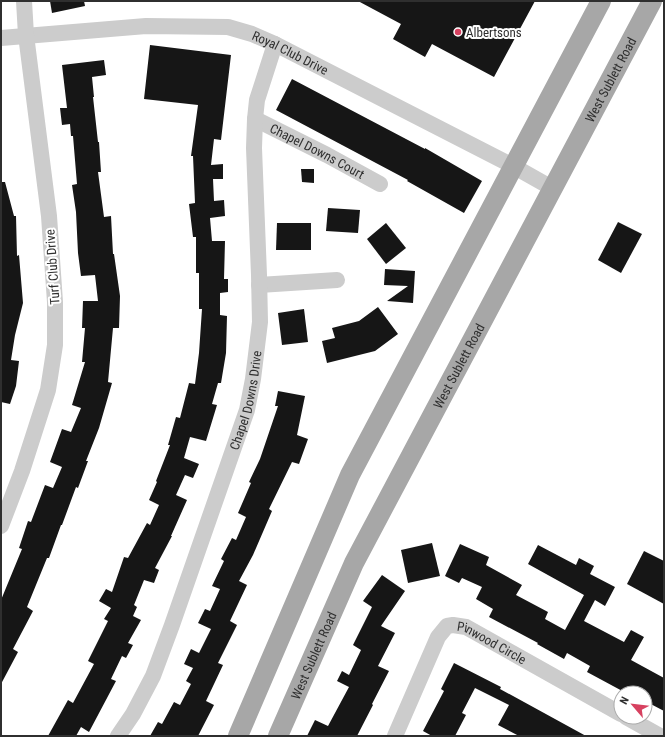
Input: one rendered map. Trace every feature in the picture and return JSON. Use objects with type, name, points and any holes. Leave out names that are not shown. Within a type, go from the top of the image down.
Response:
[{"type":"main road","points":[[238,736],[350,476],[601,1]]},
{"type":"main road","name":"West Sublett Road","points":[[278,736],[354,563],[652,1]]},
{"type":"street","name":"Turf Club Drive","points":[[1,526],[22,471],[48,390],[55,345],[55,302],[49,216],[26,35],[24,1]]},
{"type":"street","name":"Royal Club Drive","points":[[1,38],[146,26],[228,27],[252,34],[275,44],[513,166],[552,188]]},
{"type":"street","name":"Chapel Downs Drive","points":[[118,736],[133,714],[153,676],[247,410],[253,379],[260,322],[260,286],[254,148],[255,119],[257,100],[275,44]]},
{"type":"street","name":"Chapel Downs Court","points":[[255,119],[327,155],[380,184]]},
{"type":"street","points":[[260,286],[337,280]]},
{"type":"street","name":"Pinwood Circle","points":[[395,736],[438,636],[446,626],[453,625],[466,627],[613,710]]},
{"type":"street","points":[[640,725],[660,736]]},
{"type":"building","points":[[50,1],[84,1],[85,6],[52,13]]},
{"type":"building","name":"Albertsons","points":[[358,1],[535,1],[494,77],[432,44],[425,57],[393,39],[401,24]]},
{"type":"building","points":[[150,45],[231,55],[221,140],[214,139],[211,165],[223,164],[223,179],[213,179],[214,201],[224,200],[225,216],[210,218],[212,241],[225,241],[224,279],[228,279],[228,292],[220,293],[220,315],[227,316],[226,353],[221,383],[218,383],[212,404],[217,405],[206,441],[190,437],[184,458],[199,464],[193,478],[185,475],[176,495],[187,500],[172,536],[155,568],[159,570],[154,583],[144,580],[134,605],[137,607],[133,616],[141,620],[128,643],[133,645],[126,658],[122,656],[111,679],[116,681],[89,732],[81,727],[76,736],[48,736],[68,700],[73,703],[94,664],[88,661],[108,621],[104,619],[111,608],[99,601],[106,589],[112,592],[124,557],[128,558],[147,523],[150,525],[159,505],[149,500],[170,445],[168,445],[176,417],[180,418],[189,383],[195,384],[202,309],[199,309],[199,273],[196,273],[196,237],[193,237],[189,204],[195,203],[193,156],[191,156],[198,105],[144,99]]},
{"type":"building","points":[[104,60],[106,75],[92,77],[101,172],[98,172],[104,217],[111,216],[113,254],[120,296],[119,328],[113,328],[108,382],[112,383],[99,428],[86,461],[88,461],[78,488],[76,487],[49,558],[47,558],[27,607],[33,611],[13,649],[18,652],[1,684],[1,600],[22,549],[19,548],[28,521],[31,522],[45,485],[53,488],[62,467],[50,462],[62,429],[71,432],[81,408],[72,405],[85,362],[82,362],[85,328],[82,328],[83,301],[98,301],[95,275],[81,276],[76,212],[72,185],[77,184],[73,136],[71,136],[70,124],[62,125],[60,108],[67,108],[62,65]]},
{"type":"building","points":[[292,79],[425,148],[482,181],[464,213],[407,181],[408,180],[276,110]]},
{"type":"building","points":[[301,169],[314,169],[314,183],[302,182]]},
{"type":"building","points":[[1,182],[5,182],[14,216],[16,216],[17,256],[19,255],[23,303],[15,335],[11,360],[19,361],[16,386],[10,404],[1,402]]},
{"type":"building","points":[[328,208],[360,210],[358,233],[326,231]]},
{"type":"building","points":[[618,222],[642,234],[621,273],[598,260]]},
{"type":"building","points":[[277,223],[311,223],[311,250],[276,250]]},
{"type":"building","points":[[386,223],[406,248],[386,264],[367,239]]},
{"type":"building","points":[[385,269],[415,271],[413,303],[387,301],[408,286],[384,285]]},
{"type":"building","points":[[378,307],[398,334],[375,351],[327,363],[322,341],[335,338],[332,328],[359,321]]},
{"type":"building","points":[[304,309],[308,342],[282,345],[278,313]]},
{"type":"building","points":[[278,391],[305,396],[297,435],[308,439],[299,464],[292,462],[269,509],[272,511],[253,555],[239,581],[247,585],[230,621],[237,625],[218,663],[223,665],[206,701],[214,705],[198,736],[150,736],[158,722],[162,724],[174,702],[180,705],[191,684],[186,681],[193,668],[184,664],[191,649],[199,653],[211,629],[198,623],[205,609],[210,611],[220,589],[212,586],[224,561],[221,559],[232,538],[236,540],[246,517],[238,513],[251,483],[249,482],[260,459],[278,406],[275,406]]},
{"type":"building","points":[[432,543],[440,576],[408,583],[401,550]]},
{"type":"building","points":[[460,544],[489,557],[486,565],[522,585],[516,595],[548,612],[545,619],[565,630],[584,595],[528,564],[538,545],[576,565],[579,558],[594,566],[590,574],[615,587],[605,606],[595,600],[584,621],[624,642],[631,630],[644,637],[631,660],[664,678],[664,711],[653,705],[653,685],[613,686],[587,672],[590,666],[567,653],[564,659],[537,644],[538,643],[489,617],[493,609],[476,599],[482,587],[462,578],[459,583],[445,576]]},
{"type":"building","points":[[644,551],[664,561],[664,604],[627,584]]},
{"type":"building","points":[[382,575],[405,591],[381,626],[395,633],[378,666],[389,671],[357,736],[307,736],[315,720],[328,726],[349,687],[337,681],[342,671],[349,675],[361,650],[353,645],[372,607],[363,601]]},
{"type":"building","points":[[454,663],[501,687],[500,689],[586,736],[519,736],[498,725],[509,705],[475,688],[462,713],[466,715],[455,736],[432,736],[423,731],[444,691],[441,689]]},
{"type":"place","name":"Albertsons","points":[[458,32]]}]
